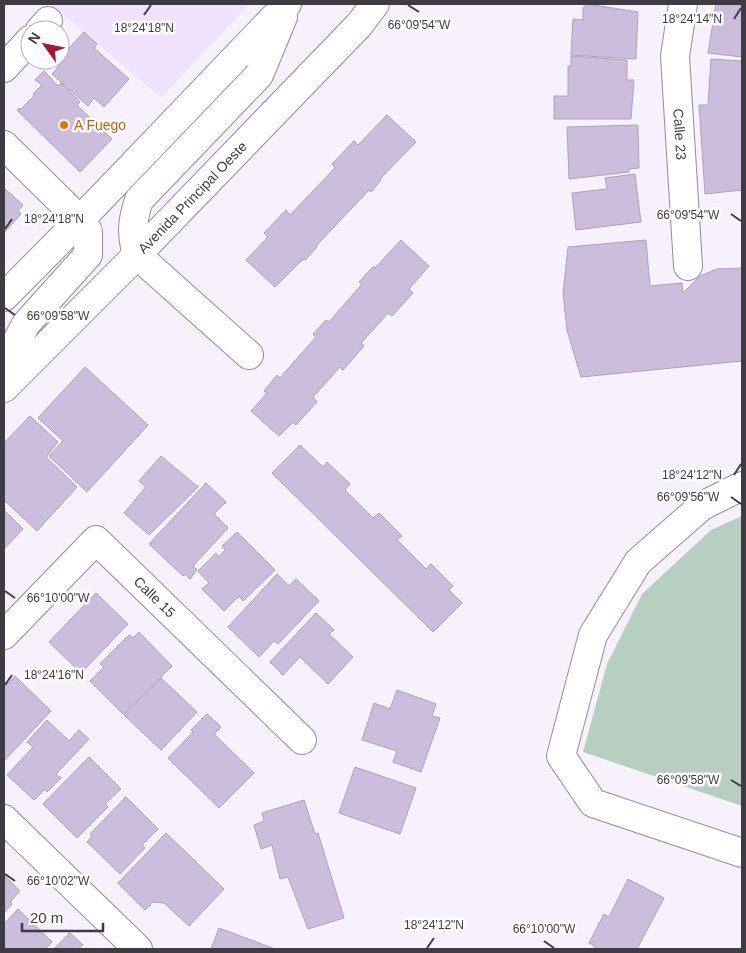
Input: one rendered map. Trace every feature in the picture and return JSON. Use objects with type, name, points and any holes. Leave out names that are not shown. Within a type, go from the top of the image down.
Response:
[{"type":"main road","points":[[4,297],[288,4]]},
{"type":"main road","points":[[249,355],[137,255],[132,237],[133,218],[139,200],[258,75],[288,4]]},
{"type":"main road","name":"Avenida Principal Oeste","points":[[4,388],[137,255],[352,32],[375,4]]},
{"type":"main road","name":"Calle 23","points":[[683,4],[675,56],[688,266]]},
{"type":"main road","points":[[4,68],[20,51]]},
{"type":"main road","points":[[4,145],[80,220],[88,231],[88,255],[26,324],[4,365]]},
{"type":"main road","points":[[742,486],[702,506],[638,562],[593,635],[561,756],[593,803],[742,853]]},
{"type":"main road","name":"Calle 15","points":[[6,629],[96,540],[302,740]]},
{"type":"main road","points":[[4,819],[138,949]]},
{"type":"shaded area","points":[[51,4],[249,4],[161,98]]},
{"type":"green space","points":[[742,516],[742,806],[583,752],[607,664],[642,594],[711,530]]},
{"type":"building","points":[[587,4],[638,12],[636,59],[571,55],[573,19],[583,20],[583,8]]},
{"type":"building","points":[[716,4],[742,4],[742,57],[708,53]]},
{"type":"building","name":"A Fuego","points":[[84,32],[97,44],[94,48],[129,79],[104,107],[94,98],[88,106],[52,74],[55,70],[70,70],[70,47]]},
{"type":"building","points":[[571,56],[627,60],[627,80],[634,80],[631,119],[554,119],[554,96],[568,96],[568,66],[571,66]]},
{"type":"building","points":[[711,59],[742,61],[742,190],[705,194],[699,105],[708,105]]},
{"type":"building","name":"A Fuego","points":[[44,71],[58,86],[61,83],[80,102],[77,105],[112,139],[80,172],[17,110],[19,108],[20,110],[34,96],[33,94],[42,85],[35,80]]},
{"type":"building","points":[[387,115],[416,142],[380,179],[371,192],[369,190],[316,246],[305,260],[303,259],[275,287],[246,260],[268,237],[264,233],[286,210],[290,215],[335,168],[332,164],[354,141],[358,145]]},
{"type":"building","points":[[638,125],[639,168],[629,169],[629,172],[569,179],[567,127]]},
{"type":"building","points":[[635,174],[641,222],[576,230],[572,193],[607,189],[605,178]]},
{"type":"building","points":[[4,188],[23,205],[18,211],[21,214],[4,233]]},
{"type":"building","points":[[401,240],[429,266],[409,289],[413,293],[392,316],[388,313],[361,343],[364,346],[343,370],[340,367],[313,397],[317,402],[296,425],[293,422],[279,436],[251,411],[267,393],[264,391],[277,375],[280,378],[316,337],[313,334],[326,320],[329,322],[362,284],[359,282]]},
{"type":"building","points":[[646,240],[650,286],[682,283],[683,293],[700,276],[717,269],[742,268],[742,361],[581,377],[567,330],[563,293],[568,247]]},
{"type":"building","points":[[85,367],[148,425],[87,492],[49,456],[63,441],[38,418]]},
{"type":"building","points":[[30,416],[58,442],[46,457],[77,487],[37,531],[4,500],[4,443]]},
{"type":"building","points":[[300,445],[323,467],[327,462],[350,484],[345,490],[373,518],[379,513],[402,536],[397,540],[426,569],[431,564],[453,586],[449,590],[462,603],[433,632],[272,473]]},
{"type":"building","points":[[161,456],[198,487],[149,535],[124,513],[146,487],[139,481]]},
{"type":"building","points":[[206,483],[226,502],[214,514],[228,528],[193,566],[197,570],[190,579],[185,574],[183,576],[149,544]]},
{"type":"building","points":[[4,510],[23,529],[4,549]]},
{"type":"building","points":[[237,532],[275,570],[243,601],[239,596],[224,611],[202,589],[209,583],[198,571],[216,553],[219,557],[225,550],[222,546]]},
{"type":"building","points":[[277,574],[289,586],[296,579],[319,601],[278,644],[274,641],[259,657],[228,627]]},
{"type":"building","points":[[96,593],[128,624],[81,673],[49,642]]},
{"type":"building","points":[[316,613],[334,630],[329,634],[353,657],[328,684],[300,657],[283,675],[270,662]]},
{"type":"building","points":[[139,632],[172,666],[123,714],[90,681],[104,667],[100,664],[129,635],[133,638]]},
{"type":"building","points":[[15,676],[51,711],[4,761],[4,688]]},
{"type":"building","points":[[161,678],[197,712],[161,750],[124,715]]},
{"type":"building","points":[[397,690],[436,704],[432,716],[440,718],[421,772],[393,762],[397,751],[362,740],[374,703],[390,709]]},
{"type":"building","points":[[207,714],[221,727],[214,734],[254,773],[219,808],[168,758]]},
{"type":"building","points":[[47,720],[69,741],[79,730],[89,739],[56,774],[61,778],[47,792],[45,789],[34,800],[7,775],[33,747],[27,742]]},
{"type":"building","points":[[89,757],[121,789],[105,804],[108,807],[77,838],[43,804]]},
{"type":"building","points":[[355,767],[416,788],[400,834],[339,813]]},
{"type":"building","points":[[126,797],[158,829],[142,845],[145,848],[120,874],[87,842],[92,836],[90,834]]},
{"type":"building","points":[[304,800],[315,834],[318,833],[344,918],[308,929],[288,877],[280,879],[272,845],[261,849],[254,825],[264,821],[262,813]]},
{"type":"building","points":[[166,833],[224,889],[189,926],[164,903],[153,902],[145,910],[118,883]]},
{"type":"building","points":[[4,875],[20,891],[10,902],[12,904],[4,913]]},
{"type":"building","points":[[628,879],[664,898],[637,949],[593,949],[595,946],[589,943],[604,914],[609,917]]},
{"type":"building","points":[[18,909],[52,942],[45,949],[4,949],[4,924]]},
{"type":"building","points":[[219,928],[275,949],[211,949]]},
{"type":"building","points":[[70,933],[83,945],[78,949],[54,949]]},
{"type":"place","name":"A Fuego","points":[[64,125]]}]
